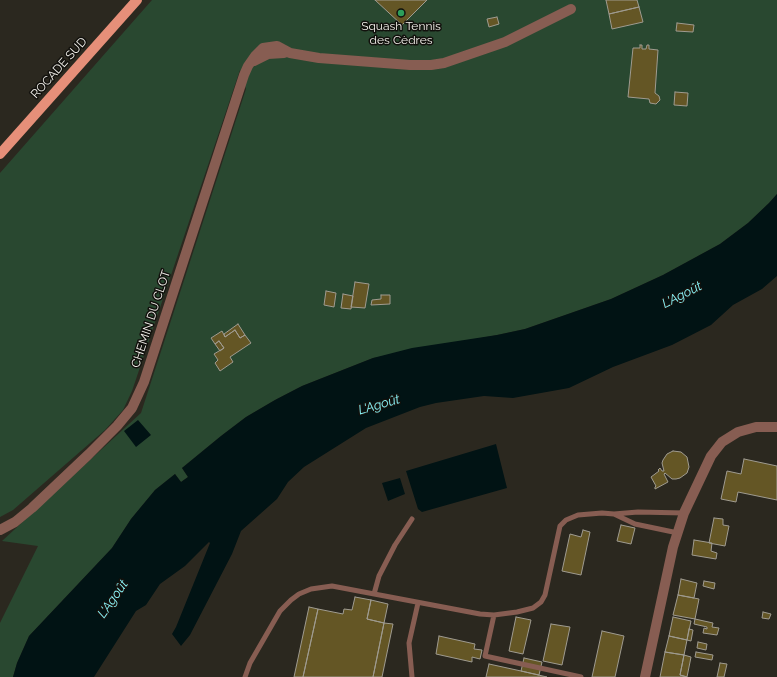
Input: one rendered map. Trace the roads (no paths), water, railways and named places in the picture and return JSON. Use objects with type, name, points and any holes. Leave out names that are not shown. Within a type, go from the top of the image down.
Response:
[{"type":"main road","name":"ROCADE SUD","points":[[0,154],[137,0]]},
{"type":"street","name":"CHEMIN DU CLOT","points":[[0,530],[15,522],[32,508],[95,449],[132,408],[144,382],[248,66],[268,54],[290,52],[319,58],[410,65],[431,65],[444,63],[505,42],[571,8]]},
{"type":"street","points":[[646,677],[673,547],[684,513],[710,456],[722,442],[738,432],[756,428],[777,427]]},
{"type":"lane","points":[[245,677],[250,663],[280,610],[299,594],[311,589],[332,586],[460,611],[494,615],[517,612],[533,608],[541,602],[545,595],[560,526],[566,520],[578,515],[602,513],[684,513]]},
{"type":"lane","points":[[614,514],[635,524],[678,533]]},
{"type":"lane","points":[[374,594],[379,576],[395,545],[412,519]]},
{"type":"lane","points":[[412,677],[409,643],[418,603]]},
{"type":"lane","points":[[494,615],[485,656],[581,677]]},
{"type":"water","name":"L'Agoût","points":[[777,194],[777,276],[762,289],[733,305],[711,325],[672,345],[613,367],[569,388],[513,398],[484,396],[436,403],[420,407],[366,428],[304,467],[288,482],[277,499],[241,531],[232,554],[190,635],[181,646],[172,634],[210,543],[209,542],[185,566],[160,584],[146,605],[136,611],[94,677],[13,677],[17,663],[29,636],[112,548],[131,519],[155,490],[175,474],[181,482],[188,477],[182,468],[246,417],[302,386],[373,358],[412,348],[497,335],[525,329],[611,299],[663,275],[720,244],[748,223]]},
{"type":"water","points":[[138,420],[151,435],[136,447],[124,431]]},
{"type":"water","points":[[496,444],[507,488],[422,512],[418,509],[406,471]]},
{"type":"water","points":[[400,478],[405,494],[388,501],[382,483]]},
{"type":"place","name":"Squash Tennis des Cèdres","points":[[401,13]]}]
